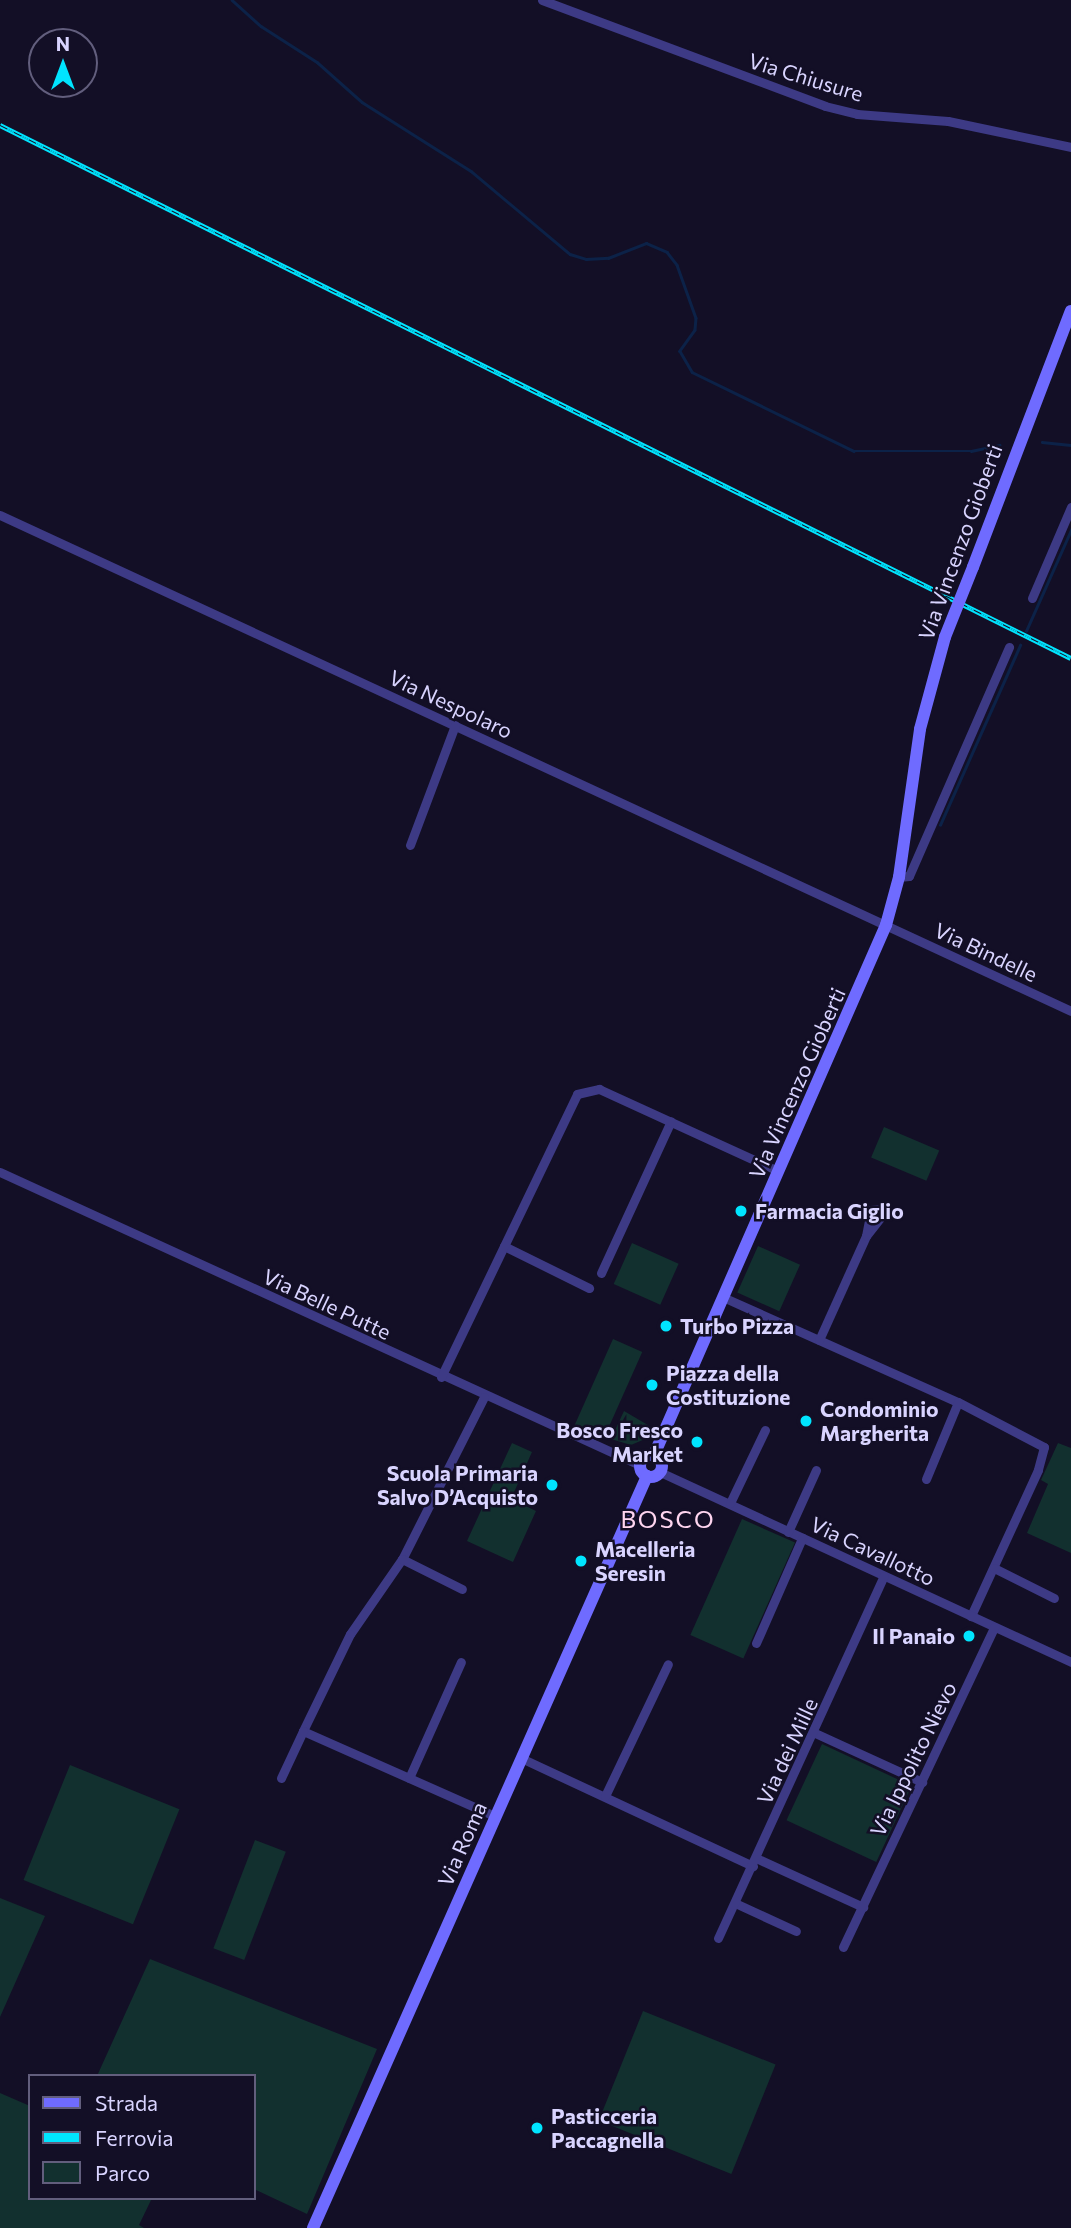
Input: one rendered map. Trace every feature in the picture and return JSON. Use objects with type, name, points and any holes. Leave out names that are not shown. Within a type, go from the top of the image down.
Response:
[{"type":"street","name":"Via Chiusure","points":[[542,0],[825,106],[857,114],[948,121],[1071,147]]},
{"type":"street","name":"Via Vincenzo Gioberti","points":[[654,1455],[887,925],[899,877],[920,729],[945,637],[1071,312]]},
{"type":"street","points":[[1032,598],[1071,507]]},
{"type":"street","name":"Via Nespolaro","points":[[0,515],[887,925]]},
{"type":"street","name":"Via Vincenzo Gioberti","points":[[899,877],[909,876],[1009,648]]},
{"type":"street","points":[[410,845],[455,725]]},
{"type":"street","name":"Via Bindelle","points":[[887,925],[1071,1011]]},
{"type":"street","points":[[441,1377],[577,1094],[599,1089],[778,1171]]},
{"type":"street","points":[[601,1273],[671,1121]]},
{"type":"street","name":"Via Belle Putte","points":[[0,1172],[649,1471]]},
{"type":"street","points":[[819,1340],[866,1236]]},
{"type":"street","points":[[504,1246],[589,1287]]},
{"type":"street","points":[[725,1298],[958,1402],[1044,1447],[971,1616]]},
{"type":"street","points":[[281,1778],[350,1634],[402,1559],[484,1397]]},
{"type":"street","points":[[926,1479],[958,1402]]},
{"type":"street","points":[[730,1503],[765,1430]]},
{"type":"street","points":[[654,1455],[661,1462],[649,1471],[645,1457],[654,1455]]},
{"type":"street","points":[[788,1532],[816,1470]]},
{"type":"street","name":"Via Cavallotto","points":[[649,1471],[730,1503],[1071,1662]]},
{"type":"street","name":"Via Roma","points":[[313,2228],[649,1471]]},
{"type":"street","points":[[757,1643],[802,1538]]},
{"type":"street","points":[[402,1559],[461,1589]]},
{"type":"street","points":[[994,1568],[1054,1598]]},
{"type":"street","name":"Via dei Mille","points":[[718,1938],[815,1733],[884,1576]]},
{"type":"street","name":"Via Ippolito Nievo","points":[[844,1947],[995,1627]]},
{"type":"street","points":[[409,1778],[461,1662]]},
{"type":"street","points":[[605,1796],[668,1664]]},
{"type":"street","points":[[303,1731],[495,1816]]},
{"type":"street","points":[[815,1733],[922,1782]]},
{"type":"street","points":[[521,1758],[863,1907]]},
{"type":"street","points":[[735,1903],[796,1931]]},
{"type":"green space","points":[[884,1127],[939,1150],[926,1181],[871,1157]]},
{"type":"green space","points":[[632,1243],[679,1264],[660,1305],[614,1284]]},
{"type":"green space","points":[[758,1246],[800,1265],[779,1311],[737,1293]]},
{"type":"green space","points":[[613,1339],[642,1352],[604,1439],[574,1426]]},
{"type":"green space","points":[[624,1411],[653,1428],[645,1439],[631,1445],[611,1439]]},
{"type":"green space","points":[[512,1443],[532,1452],[511,1499],[536,1511],[513,1562],[467,1541]]},
{"type":"green space","points":[[1058,1443],[1071,1448],[1071,1553],[1027,1533],[1048,1484],[1041,1480]]},
{"type":"green space","points":[[742,1519],[795,1543],[743,1659],[690,1635]]},
{"type":"green space","points":[[822,1744],[912,1786],[876,1862],[787,1820]]},
{"type":"green space","points":[[70,1765],[179,1809],[133,1924],[24,1880]]},
{"type":"green space","points":[[255,1840],[286,1852],[244,1960],[213,1948]]},
{"type":"green space","points":[[0,1898],[45,1916],[0,2017]]},
{"type":"green space","points":[[150,1959],[377,2049],[307,2214],[256,2190],[256,2074],[98,2074]]},
{"type":"green space","points":[[643,2011],[776,2065],[731,2174],[599,2120]]},
{"type":"green space","points":[[0,2093],[28,2105],[28,2200],[151,2200],[139,2225],[144,2228],[0,2228]]},
{"type":"waterway","points":[[232,0],[261,26],[317,62],[362,102],[471,171],[570,254],[586,259],[608,258],[646,243],[667,252],[677,265],[696,318],[695,330],[680,351],[692,372],[854,451],[971,451],[999,445]]},
{"type":"waterway","points":[[1042,442],[1071,445]]},
{"type":"waterway","points":[[1026,631],[1071,530]]},
{"type":"waterway","points":[[940,825],[1020,645]]},
{"type":"railway","points":[[0,125],[1071,658]]},
{"type":"place","name":"Farmacia Giglio","points":[[741,1211]]},
{"type":"place","name":"Turbo Pizza","points":[[666,1326]]},
{"type":"place","name":"Piazza della Costituzione","points":[[652,1385]]},
{"type":"place","name":"Condominio Margherita","points":[[806,1421]]},
{"type":"place","name":"Bosco Fresco Market","points":[[697,1442]]},
{"type":"place","name":"Scuola Primaria Salvo D’Acquisto","points":[[552,1485]]},
{"type":"place","name":"Macelleria Seresin","points":[[581,1561]]},
{"type":"place","name":"Il Panaio","points":[[969,1636]]},
{"type":"place","name":"Pasticceria Paccagnella","points":[[537,2128]]},
{"type":"district","name":"BOSCO","points":[[668,1519]]}]
